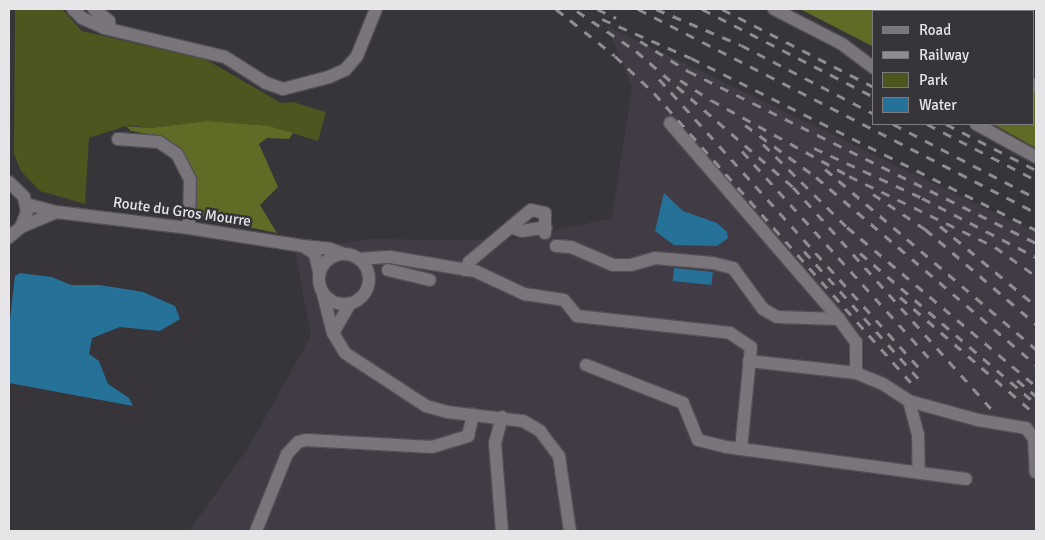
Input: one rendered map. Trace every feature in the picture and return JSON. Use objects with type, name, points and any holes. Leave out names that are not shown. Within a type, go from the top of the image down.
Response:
[{"type":"street","points":[[73,9],[89,22],[110,30],[225,57],[266,83],[283,89],[330,78],[345,70],[357,56],[376,9]]},
{"type":"street","points":[[94,9],[109,21],[110,30]]},
{"type":"street","points":[[774,9],[842,44],[872,66]]},
{"type":"street","points":[[670,123],[856,342],[856,372]]},
{"type":"street","points":[[978,125],[1036,156]]},
{"type":"street","points":[[118,139],[159,142],[177,154],[190,180],[189,228]]},
{"type":"street","points":[[9,171],[12,184],[27,204],[21,227]]},
{"type":"street","name":"Route du Gros Mourre","points":[[27,204],[56,212],[189,228],[330,249],[359,260]]},
{"type":"street","points":[[465,270],[469,262],[524,214],[537,210],[547,216],[545,230],[522,231],[511,227]]},
{"type":"street","points":[[9,237],[21,227],[56,212]]},
{"type":"street","points":[[303,246],[315,254],[322,294],[333,333],[344,353],[415,400],[436,410],[502,417],[532,425],[554,446],[562,466],[570,531]]},
{"type":"street","points":[[556,246],[572,246],[613,265],[632,266],[655,258],[713,263],[733,268],[763,309],[777,317],[838,319]]},
{"type":"street","points":[[319,272],[328,259],[344,254]]},
{"type":"street","points":[[388,270],[390,257]]},
{"type":"street","points":[[359,260],[390,257],[475,271],[524,294],[564,300],[577,316],[730,333],[751,347],[741,449]]},
{"type":"street","points":[[359,260],[365,265],[369,281]]},
{"type":"street","points":[[333,333],[350,304],[363,295],[369,281],[388,270],[430,280]]},
{"type":"street","points":[[322,294],[334,303],[350,304]]},
{"type":"street","points":[[750,361],[856,372],[883,384],[909,401],[978,420],[1026,428],[1034,439],[1036,472]]},
{"type":"street","points":[[586,365],[683,403],[698,440],[741,449],[966,479]]},
{"type":"street","points":[[909,401],[918,434],[919,473]]},
{"type":"street","points":[[256,531],[287,454],[298,442],[306,440],[432,447],[468,436],[473,415]]},
{"type":"street","points":[[502,417],[495,443],[502,531]]},
{"type":"shaded area","points":[[607,26],[1036,233],[1036,531],[189,531],[248,448],[311,336],[295,251],[370,239],[510,240],[612,218],[632,87]]},
{"type":"green space","points":[[15,9],[62,9],[82,31],[207,60],[281,103],[293,102],[326,112],[318,141],[269,126],[207,121],[151,128],[129,125],[89,138],[85,204],[40,191],[21,171],[14,154]]},
{"type":"green space","points":[[800,9],[898,10],[872,10],[872,46]]},
{"type":"green space","points":[[1035,90],[1036,90],[1036,148],[995,125],[1035,125]]},
{"type":"green space","points":[[207,121],[269,126],[293,133],[289,139],[267,138],[259,144],[278,187],[260,205],[277,233],[195,216],[193,176],[180,147],[163,137],[131,131],[126,126],[151,128]]},
{"type":"water","points":[[664,193],[683,211],[717,223],[727,232],[728,238],[717,246],[674,245],[655,231]]},
{"type":"water","points":[[674,268],[713,272],[711,285],[673,281]]},
{"type":"water","points":[[20,273],[52,277],[71,285],[100,285],[143,292],[175,306],[180,319],[160,331],[120,327],[92,338],[89,354],[99,361],[108,384],[129,398],[133,406],[9,383],[9,328],[15,276]]},
{"type":"railway","points":[[556,9],[615,56],[654,93],[911,382]]},
{"type":"railway","points":[[597,9],[616,18]]},
{"type":"railway","points":[[638,9],[1036,213]]},
{"type":"railway","points":[[656,9],[741,45],[872,113]]},
{"type":"railway","points":[[702,9],[872,96]]},
{"type":"railway","points":[[722,9],[872,86]]},
{"type":"railway","points":[[577,11],[636,51],[793,187],[993,411]]},
{"type":"railway","points":[[602,19],[691,58],[1036,230]]},
{"type":"railway","points":[[640,41],[688,71],[1036,243]]},
{"type":"railway","points":[[659,79],[923,372]]},
{"type":"railway","points":[[680,80],[711,100],[849,176],[995,247],[1036,276]]},
{"type":"railway","points":[[745,125],[816,177],[1036,365]]},
{"type":"railway","points":[[895,125],[1036,198]]},
{"type":"railway","points":[[929,125],[1036,180]]},
{"type":"railway","points":[[948,125],[1036,170]]},
{"type":"railway","points":[[763,144],[847,227],[1036,386]]},
{"type":"railway","points":[[814,148],[922,198],[1036,257]]},
{"type":"railway","points":[[742,151],[928,357]]},
{"type":"railway","points":[[825,169],[1036,349]]},
{"type":"railway","points":[[873,194],[925,229],[1036,324]]},
{"type":"railway","points":[[940,226],[1036,306]]},
{"type":"railway","points":[[804,251],[918,378]]},
{"type":"railway","points":[[860,253],[1036,404]]},
{"type":"railway","points":[[900,297],[1034,413]]},
{"type":"railway","points":[[1017,380],[1036,396]]}]
